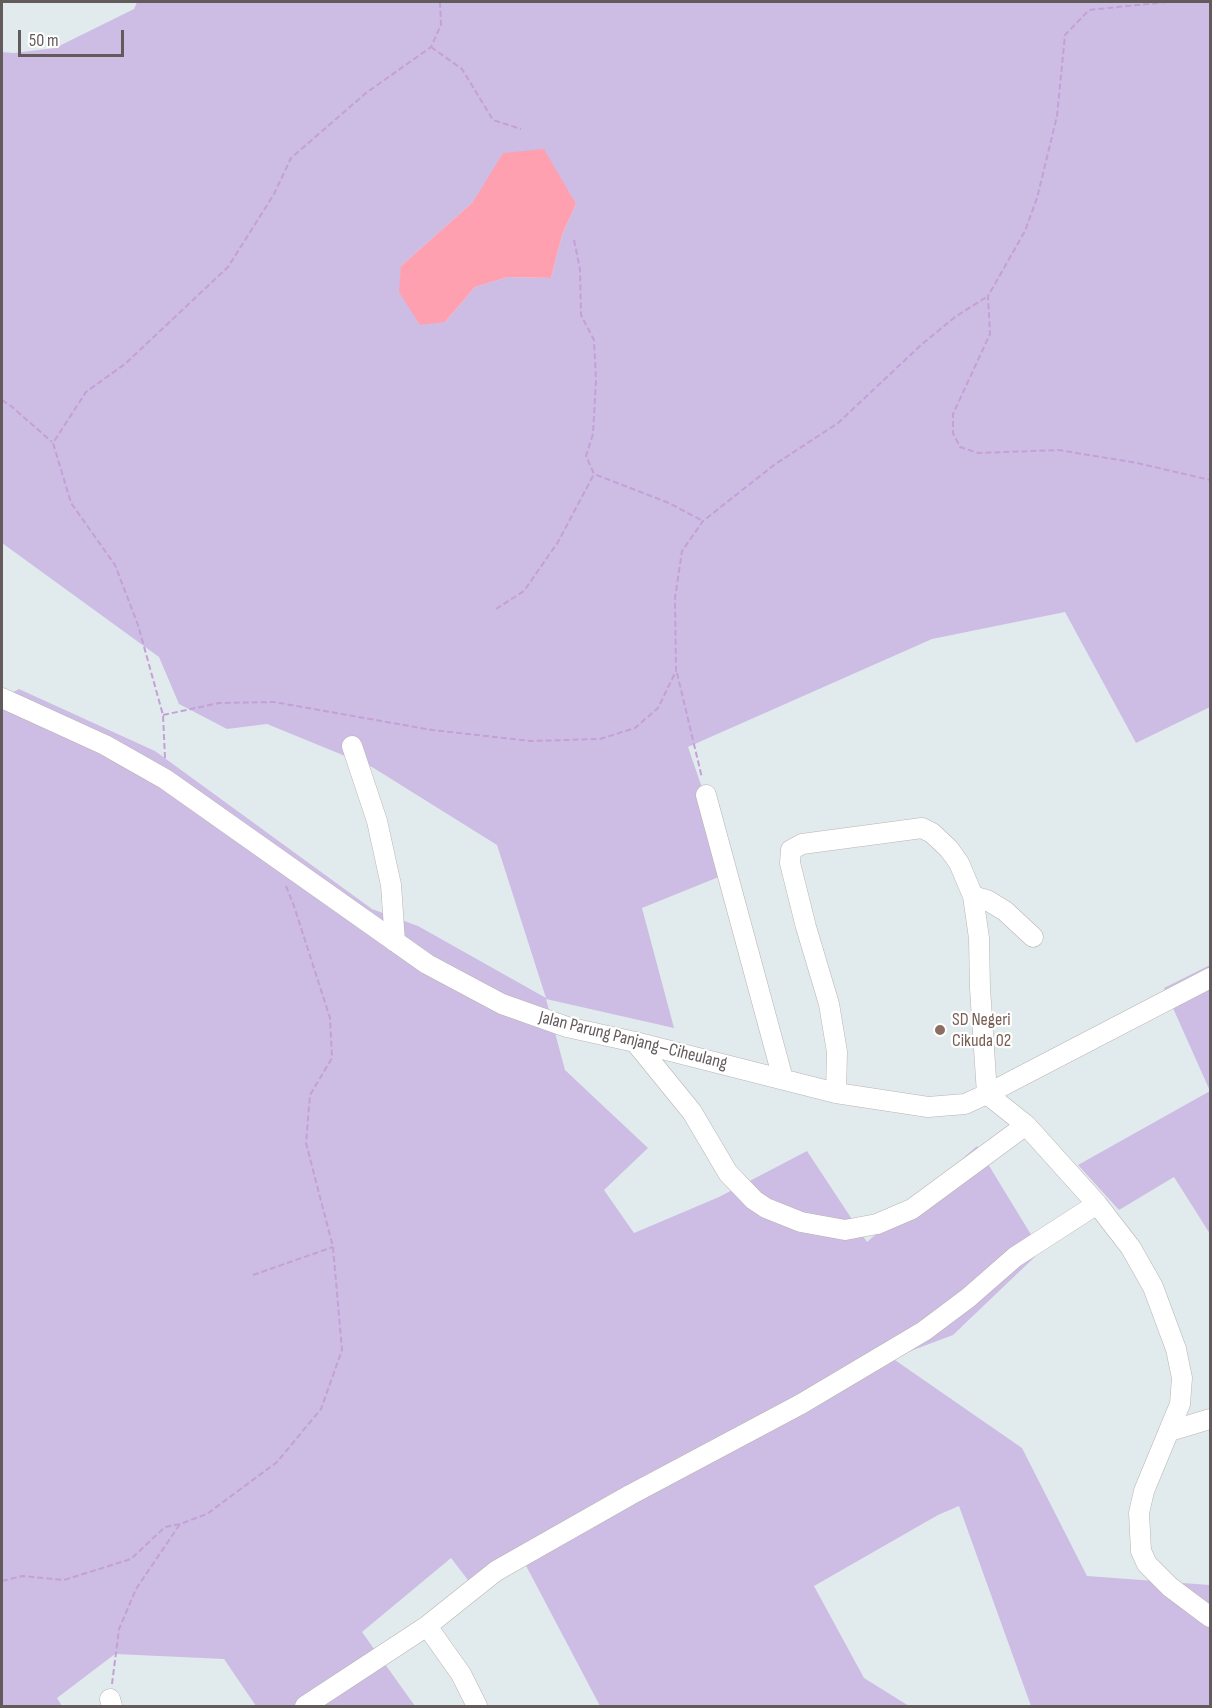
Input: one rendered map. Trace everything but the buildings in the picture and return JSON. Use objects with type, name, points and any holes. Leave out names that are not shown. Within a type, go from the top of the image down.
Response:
[{"type":"street","name":"Jalan Parung Panjang–Ciheulang","points":[[2,698],[105,746],[165,779],[395,942],[428,964],[502,1004],[567,1028],[635,1042],[836,1093],[928,1107],[965,1104],[1210,978]]},
{"type":"street","points":[[352,746],[377,821],[392,885],[395,942]]},
{"type":"street","points":[[706,795],[783,1079]]},
{"type":"street","points":[[836,1093],[837,1052],[829,1004],[790,863],[791,850],[802,844],[922,828],[932,833],[954,856],[973,896],[979,938],[987,1094],[1026,1125],[1097,1204],[1131,1248],[1153,1287],[1176,1349],[1182,1390],[1180,1404],[1144,1491],[1139,1513],[1141,1551],[1147,1564],[1170,1587],[1210,1617]]},
{"type":"street","points":[[973,896],[987,900],[1005,911],[1033,937]]},
{"type":"street","points":[[635,1042],[692,1112],[728,1173],[754,1200],[766,1208],[801,1222],[845,1230],[877,1224],[912,1209],[1026,1125]]},
{"type":"street","points":[[305,1707],[427,1626],[496,1571],[630,1495],[801,1404],[924,1331],[968,1298],[1015,1257],[1097,1204]]},
{"type":"street","points":[[1170,1431],[1210,1419]]},
{"type":"street","points":[[427,1626],[461,1674],[477,1707]]},
{"type":"path","points":[[53,443],[86,392],[125,364],[228,267],[274,194],[291,158],[366,93],[431,47],[441,25],[440,2]]},
{"type":"path","points":[[706,795],[676,671],[675,598],[682,551],[703,521],[774,465],[838,423],[921,345],[955,317],[988,296],[1025,231],[1037,198],[1057,116],[1065,35],[1089,10],[1167,2]]},
{"type":"path","points":[[1210,18],[1210,30]]},
{"type":"path","points":[[431,47],[462,69],[493,120],[521,129]]},
{"type":"path","points":[[574,240],[580,269],[581,315],[594,340],[596,380],[593,434],[586,456],[594,474],[669,503],[703,521]]},
{"type":"path","points":[[988,296],[990,334],[953,414],[953,433],[960,447],[978,453],[1059,450],[1137,463],[1210,480]]},
{"type":"path","points":[[2,400],[53,443],[70,503],[115,565],[138,625],[163,715],[165,779]]},
{"type":"path","points":[[496,609],[524,591],[558,542],[594,474]]},
{"type":"path","points":[[163,715],[219,703],[274,702],[465,734],[531,741],[600,739],[635,728],[657,708],[676,671]]},
{"type":"path","points":[[2,1581],[22,1576],[64,1580],[131,1560],[165,1527],[207,1514],[277,1462],[321,1409],[342,1350],[333,1247],[306,1143],[310,1095],[332,1058],[330,1018],[286,886]]},
{"type":"path","points":[[253,1275],[333,1247]]},
{"type":"path","points":[[111,1703],[119,1629],[136,1589],[180,1524]]},
{"type":"shaded area","points":[[137,2],[1210,2],[1210,707],[1136,743],[1065,612],[932,639],[688,747],[731,872],[642,908],[674,1028],[546,999],[565,1070],[648,1148],[604,1190],[634,1233],[719,1197],[807,1151],[867,1242],[977,1146],[1041,1251],[953,1335],[892,1358],[1022,1448],[1087,1576],[1210,1585],[1210,1706],[1031,1706],[959,1506],[938,1515],[814,1586],[864,1678],[909,1706],[600,1706],[523,1560],[478,1593],[451,1558],[362,1632],[415,1706],[256,1706],[224,1659],[115,1654],[57,1698],[62,1706],[2,1706],[2,698],[19,689],[155,751],[372,909],[418,926],[546,998],[497,845],[372,767],[267,724],[227,729],[179,704],[159,657],[2,543],[2,52],[14,53],[55,48],[134,9]],"holes":[[[473,202],[576,204],[562,235],[551,278],[508,277],[475,287],[445,322],[401,266]]]},
{"type":"shaded area","points":[[544,149],[576,204],[562,235],[551,278],[508,277],[475,287],[445,322],[420,325],[399,292],[401,266],[473,202],[503,153]]},
{"type":"shaded area","points":[[1210,965],[1210,1091],[1164,988]]},
{"type":"shaded area","points":[[1210,1091],[1210,1234],[1174,1177],[1119,1210],[1078,1165]]},
{"type":"place","name":"SD Negeri Cikuda 02","points":[[940,1030]]}]
